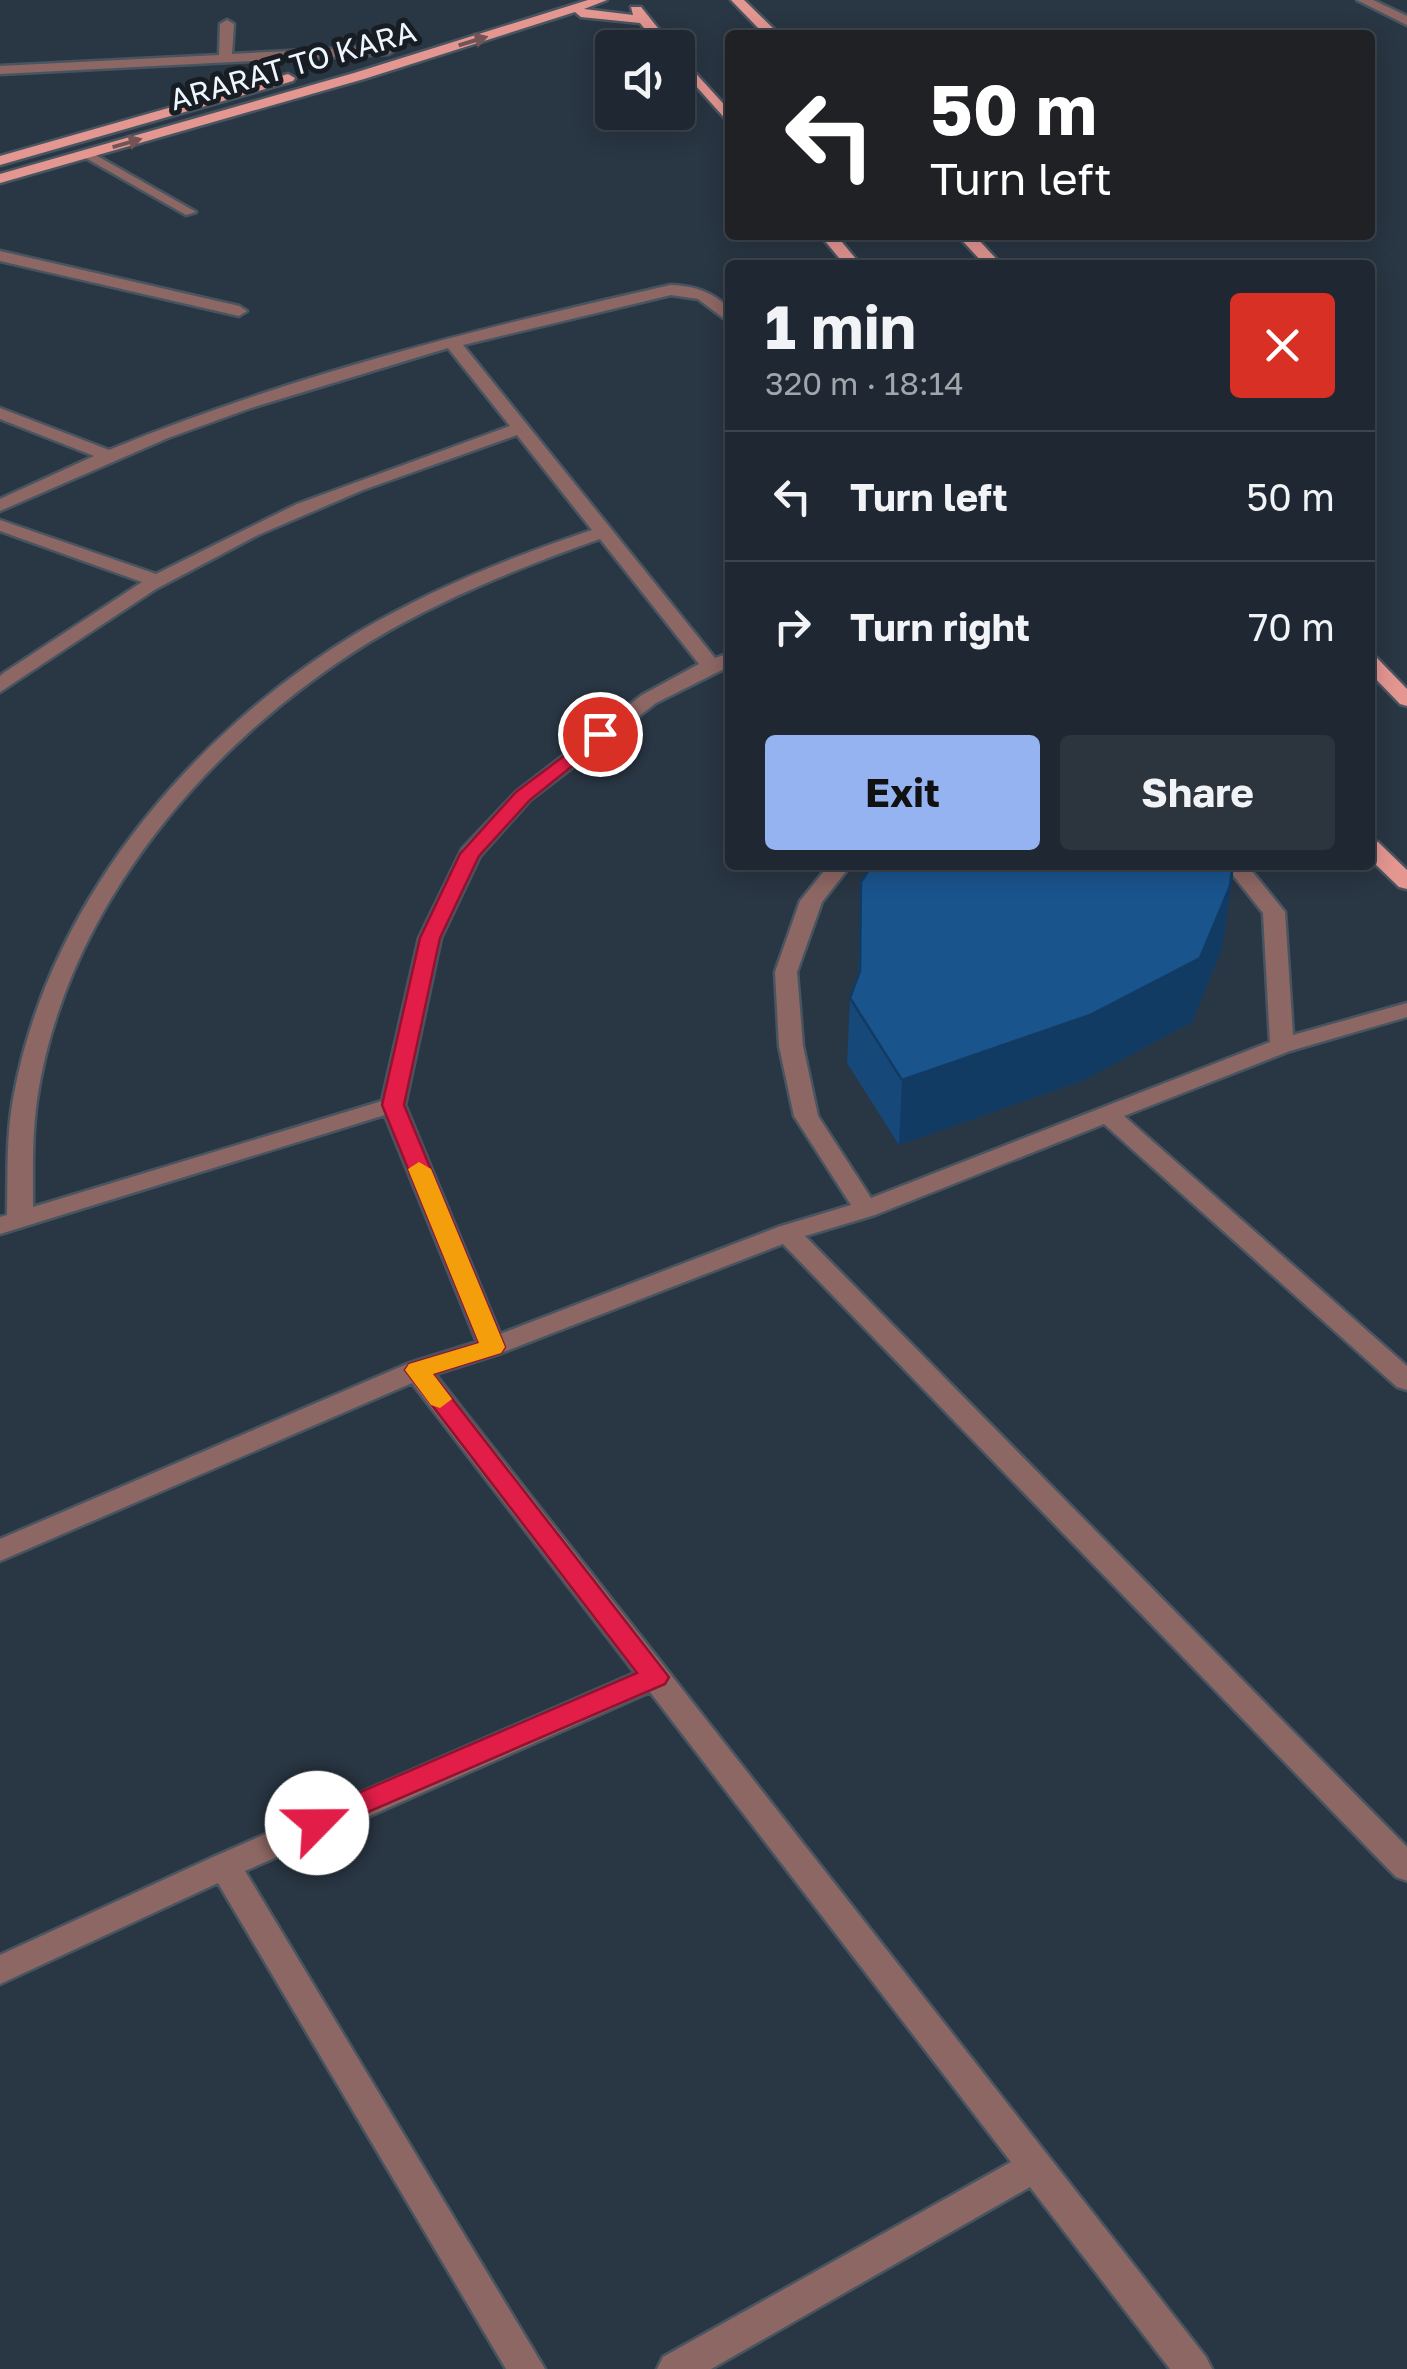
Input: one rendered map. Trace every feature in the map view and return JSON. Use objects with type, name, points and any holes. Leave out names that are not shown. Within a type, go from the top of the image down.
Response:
[{"type":"main road","name":"ARARAT TO KARA","points":[[0,161],[388,50],[561,6],[601,0]]},
{"type":"main road","points":[[628,0],[653,30]]},
{"type":"main road","points":[[737,0],[768,30]]},
{"type":"main road","name":"ARARAT TO KARA","points":[[0,180],[561,6]]},
{"type":"main road","points":[[561,6],[645,20]]},
{"type":"main road","points":[[695,78],[725,114]]},
{"type":"main road","points":[[832,240],[849,260]]},
{"type":"main road","points":[[970,240],[989,260]]},
{"type":"main road","points":[[1375,667],[1407,700]]},
{"type":"main road","points":[[1375,852],[1407,882]]},
{"type":"street","points":[[1363,0],[1407,21]]},
{"type":"street","points":[[225,59],[226,24]]},
{"type":"street","points":[[0,70],[388,50]]},
{"type":"street","points":[[0,256],[116,286],[240,310]]},
{"type":"street","points":[[0,506],[106,455],[266,395],[366,363],[671,290],[710,296],[725,312]]},
{"type":"street","points":[[452,342],[603,532],[720,663],[649,699],[523,796],[470,854],[430,938],[393,1105],[492,1347]]},
{"type":"street","points":[[0,412],[106,455]]},
{"type":"street","points":[[0,686],[155,580],[312,502],[415,462],[521,428]]},
{"type":"street","points":[[0,525],[155,580]]},
{"type":"street","points":[[393,1105],[10,1222],[33,1060],[52,997],[92,908],[161,818],[230,741],[308,674],[363,638],[490,573],[603,532]]},
{"type":"street","points":[[836,870],[811,901],[786,972],[790,1046],[806,1116],[866,1208]]},
{"type":"street","points":[[1240,870],[1274,912],[1282,1046]]},
{"type":"street","points":[[0,1551],[417,1370],[492,1347],[787,1233],[866,1208],[1282,1046],[1407,1010]]},
{"type":"street","points":[[1106,1112],[1407,1381]]},
{"type":"street","points":[[787,1233],[1407,1868]]},
{"type":"street","points":[[417,1370],[1193,2369]]},
{"type":"street","points":[[0,1970],[224,1866],[655,1677]]},
{"type":"street","points":[[224,1866],[254,1910],[526,2369]]},
{"type":"street","points":[[676,2369],[1037,2165]]},
{"type":"lane","points":[[88,155],[190,212]]},
{"type":"building","points":[[869,870],[1232,870],[1230,886],[1200,958],[1090,1015],[902,1080],[850,998],[860,971],[861,882]]},
{"type":"slow traffic","points":[[419,1169],[492,1347],[417,1370],[440,1399]]},
{"type":"route","points":[[317,1823],[655,1677],[417,1370],[492,1347],[393,1105],[430,938],[470,854],[523,796],[600,734]]}]
